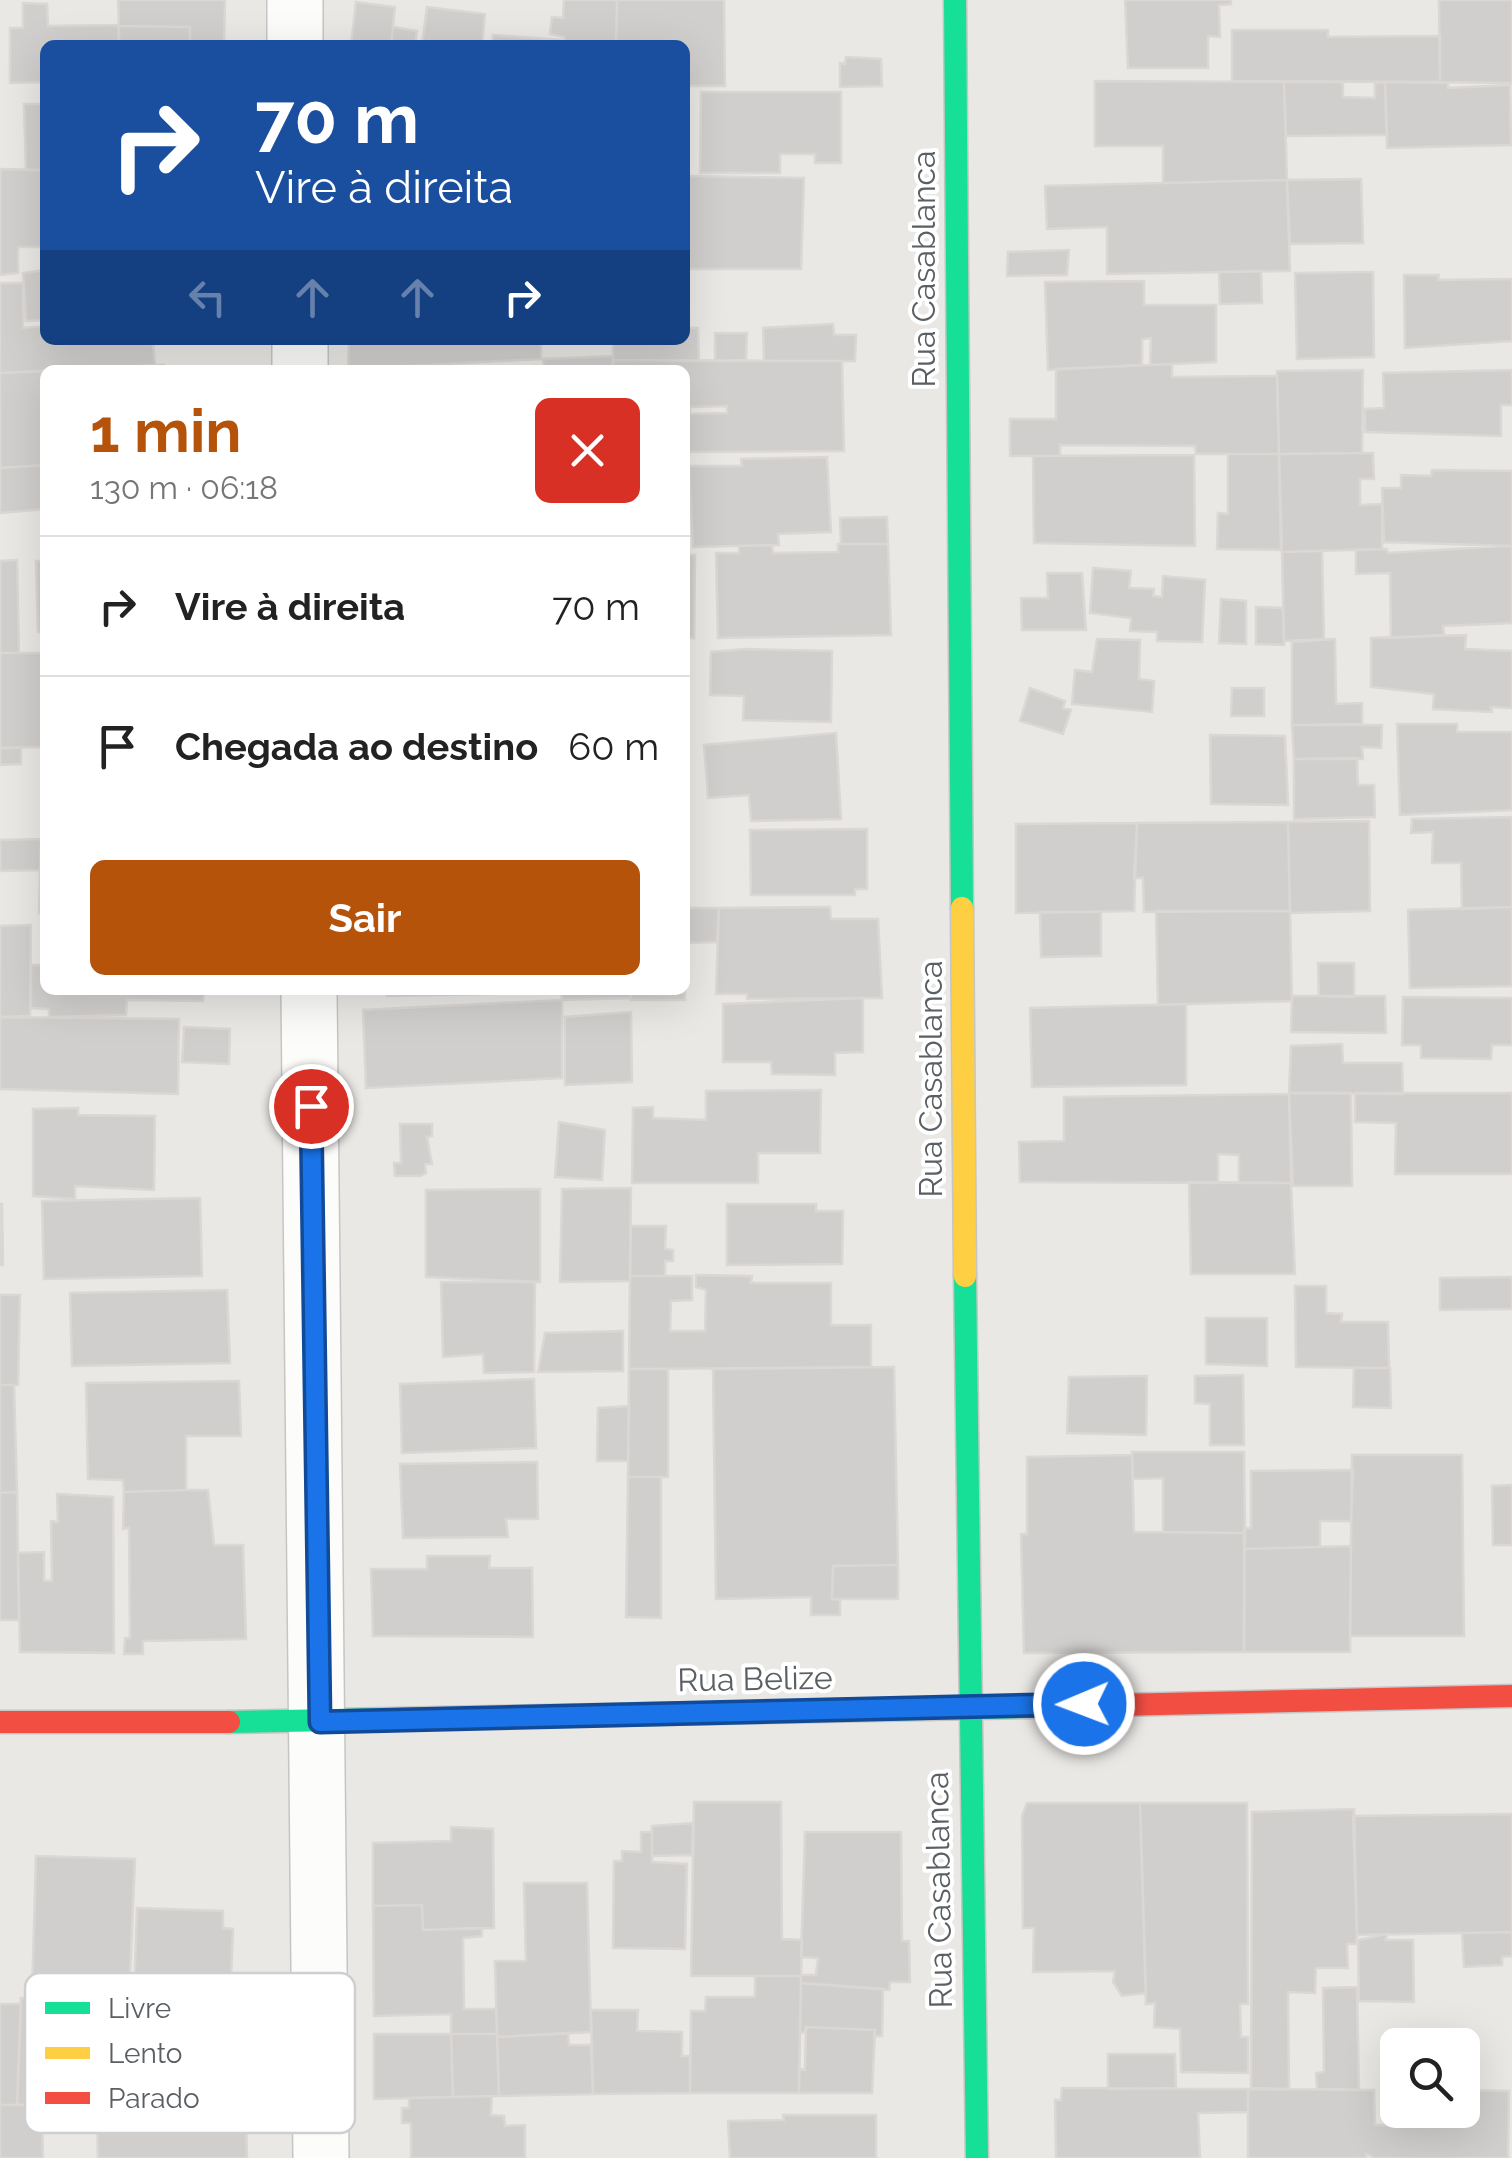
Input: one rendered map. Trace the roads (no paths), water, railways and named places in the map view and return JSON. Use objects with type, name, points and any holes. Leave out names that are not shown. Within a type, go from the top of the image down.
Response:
[{"type":"street","points":[[294,0],[295,40]]},
{"type":"street","name":"Rua Casablanca","points":[[955,0],[968,1706],[977,2158]]},
{"type":"street","points":[[309,995],[321,1973]]},
{"type":"street","name":"Rua Belize","points":[[0,1722],[320,1722],[1512,1696]]},
{"type":"street","points":[[321,2133],[321,2158]]}]
